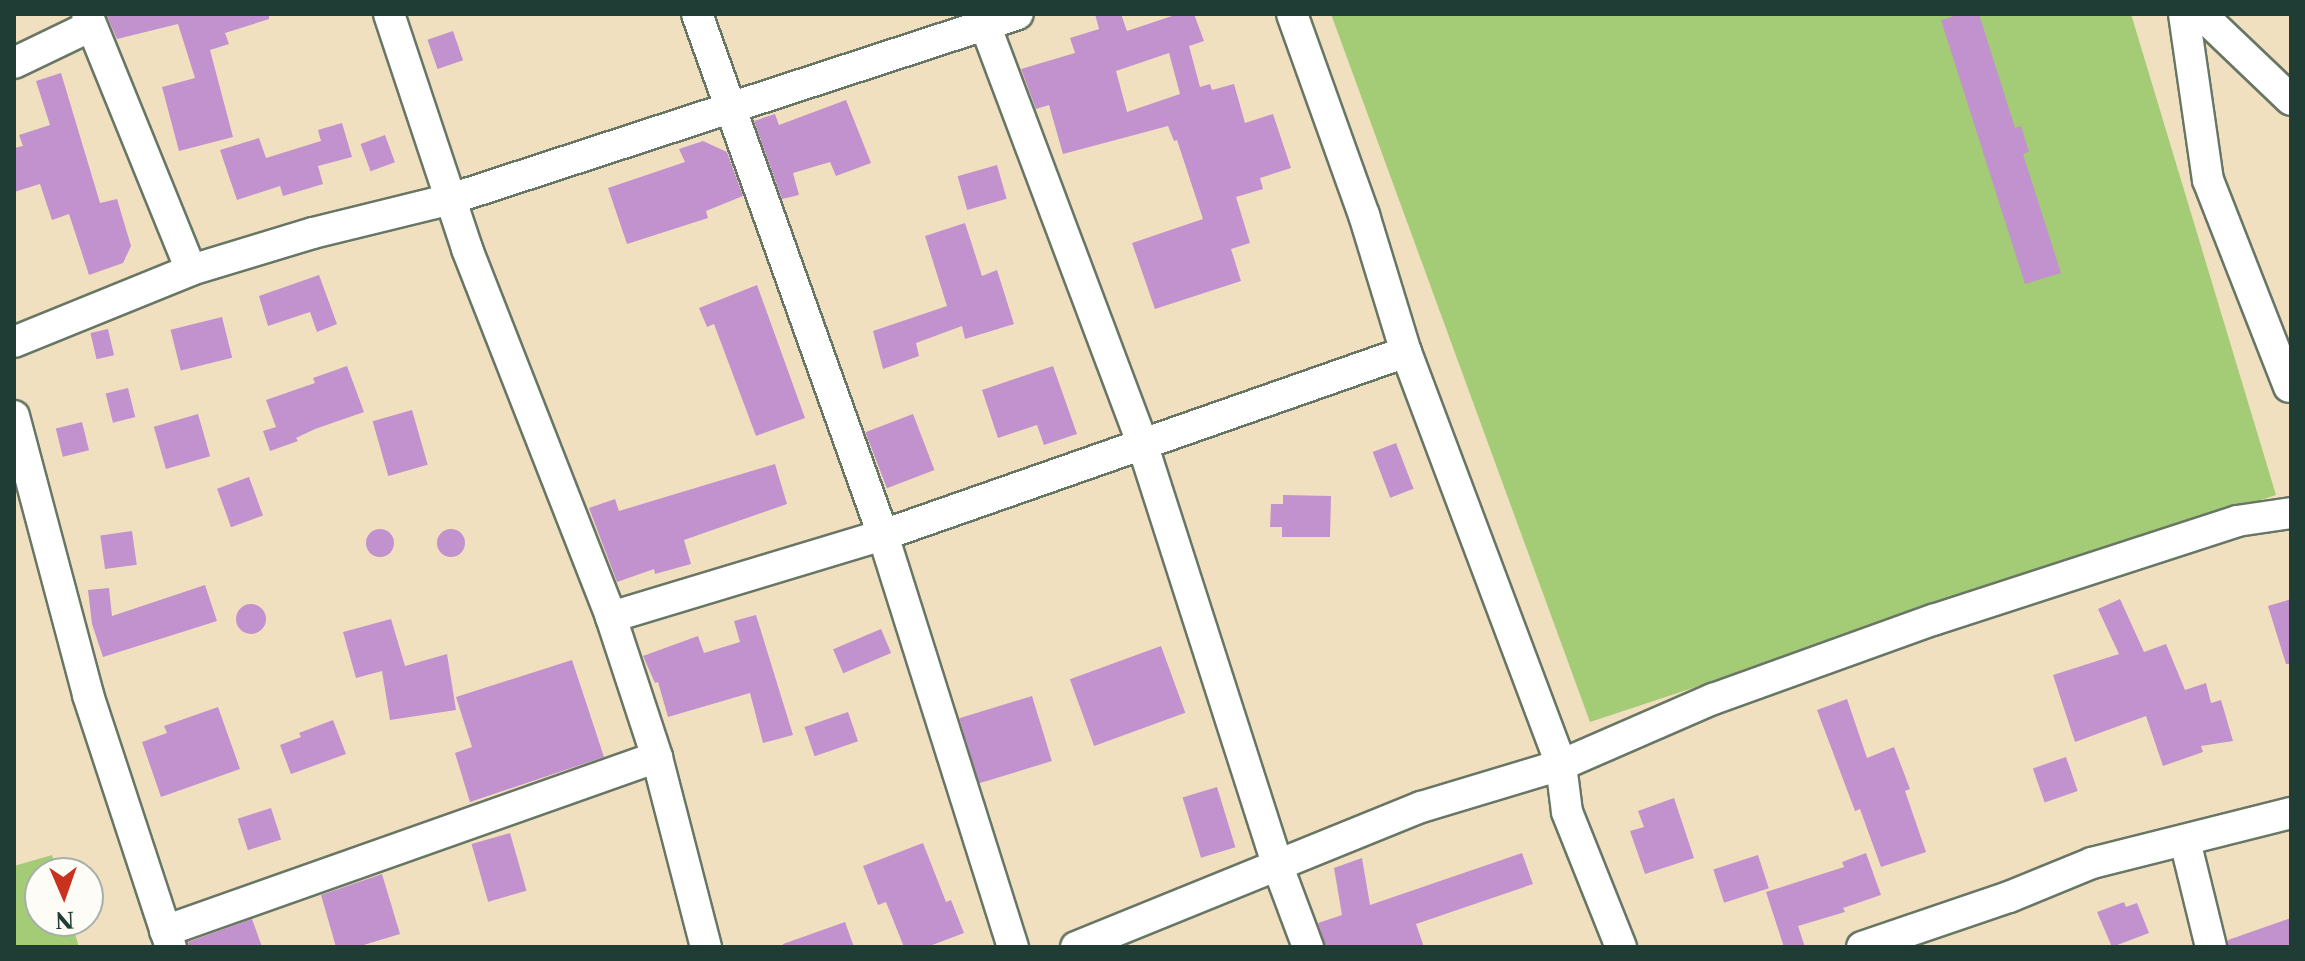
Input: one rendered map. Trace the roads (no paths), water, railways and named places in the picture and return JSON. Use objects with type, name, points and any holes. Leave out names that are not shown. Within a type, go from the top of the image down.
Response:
[{"type":"street","points":[[389,14],[467,249],[611,617],[657,757],[706,947]]},
{"type":"street","points":[[697,14],[883,535],[1013,947]]},
{"type":"street","points":[[14,342],[191,270],[313,233],[451,199],[729,108],[982,19],[1018,14]]},
{"type":"street","points":[[1292,14],[1364,215],[1406,352],[1561,765],[1567,812],[1621,947]]},
{"type":"street","points":[[2184,14],[2208,180],[2290,386]]},
{"type":"street","points":[[2201,14],[2291,100]]},
{"type":"street","points":[[982,19],[1142,443],[1277,864],[1308,947]]},
{"type":"street","points":[[14,63],[89,20],[191,270]]},
{"type":"street","points":[[611,617],[883,535],[1406,352]]},
{"type":"street","points":[[14,416],[88,695],[168,939],[657,757]]},
{"type":"street","points":[[1076,947],[1421,807],[1561,765],[1713,699],[1933,620],[2237,521],[2291,513]]},
{"type":"street","points":[[1862,947],[2009,897],[2092,863],[2291,813]]},
{"type":"street","points":[[2185,841],[2211,947]]}]
